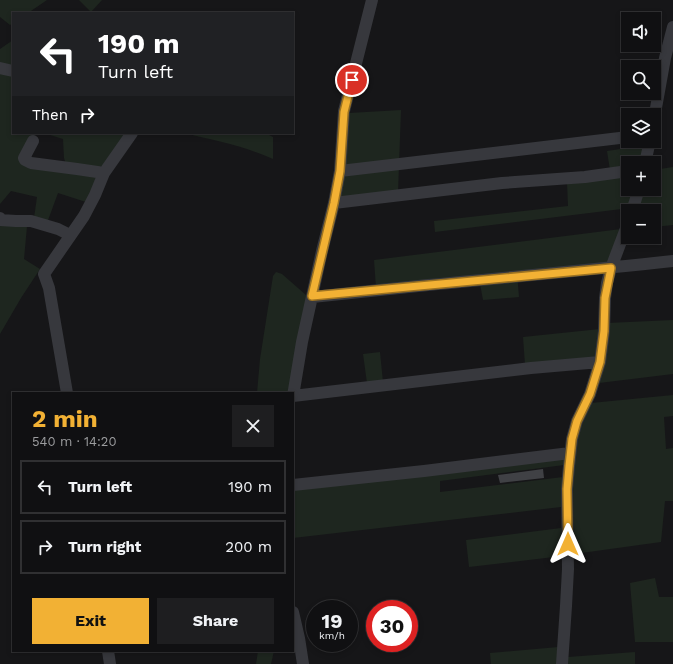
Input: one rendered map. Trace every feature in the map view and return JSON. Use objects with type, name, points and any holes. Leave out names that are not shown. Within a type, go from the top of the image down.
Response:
[{"type":"street","points":[[294,392],[302,342],[340,171],[344,112],[372,0]]},
{"type":"street","points":[[656,108],[665,58],[673,27]]},
{"type":"street","points":[[0,68],[12,71]]},
{"type":"street","points":[[67,392],[49,288],[44,274],[84,216],[104,173],[131,134]]},
{"type":"street","points":[[340,171],[621,138]]},
{"type":"street","points":[[33,141],[24,158],[31,163],[104,173]]},
{"type":"street","points":[[334,203],[502,183],[585,177],[621,172]]},
{"type":"street","points":[[0,213],[0,220],[31,221],[58,229],[70,235]]},
{"type":"street","points":[[562,664],[567,599],[567,489],[570,453],[575,426],[590,394],[600,362],[604,331],[605,298],[611,268],[621,242]]},
{"type":"street","points":[[312,296],[673,261]]},
{"type":"street","points":[[294,396],[531,368],[600,362]]},
{"type":"street","points":[[294,485],[570,453]]},
{"type":"street","points":[[294,616],[303,664]]},
{"type":"street","points":[[108,652],[110,664]]},
{"type":"shaded area","points":[[0,0],[47,0],[29,12],[12,12],[12,24],[10,25],[0,17]]},
{"type":"shaded area","points":[[79,0],[102,0],[91,12]]},
{"type":"shaded area","points":[[12,41],[12,134],[35,134],[22,157],[97,176],[89,203],[58,193],[47,223],[34,218],[37,197],[11,191],[0,204],[0,49]]},
{"type":"shaded area","points":[[401,110],[398,193],[340,199],[349,113]]},
{"type":"shaded area","points":[[47,134],[126,134],[107,163],[100,167],[66,164],[64,158],[63,139]]},
{"type":"shaded area","points":[[187,134],[267,134],[273,137],[273,159],[262,154]]},
{"type":"shaded area","points":[[627,148],[643,148],[642,156],[621,156],[621,196],[661,196],[661,169],[673,167],[673,225],[661,226],[661,204],[621,204],[621,209],[435,232],[434,221],[568,206],[567,182],[610,170],[607,151]]},
{"type":"shaded area","points":[[0,224],[27,226],[24,259],[40,269],[0,334]]},
{"type":"shaded area","points":[[621,229],[607,265],[517,273],[519,297],[483,300],[480,284],[376,288],[374,260]]},
{"type":"shaded area","points":[[276,272],[282,274],[306,295],[289,392],[257,392],[260,359],[273,276]]},
{"type":"shaded area","points":[[673,320],[673,374],[599,383],[607,323]]},
{"type":"shaded area","points":[[600,329],[594,360],[525,365],[523,337]]},
{"type":"shaded area","points":[[380,352],[383,382],[367,383],[363,354]]},
{"type":"shaded area","points":[[673,395],[673,416],[664,417],[666,449],[673,448],[673,501],[665,501],[661,542],[574,554],[573,490],[575,454],[579,434],[591,403]]},
{"type":"shaded area","points":[[565,457],[564,465],[440,481],[440,492],[563,477],[561,507],[294,538],[294,490]]},
{"type":"shaded area","points":[[561,528],[562,556],[469,567],[466,540]]},
{"type":"shaded area","points":[[655,578],[659,597],[673,597],[673,642],[635,642],[630,583]]},
{"type":"shaded area","points":[[558,647],[557,664],[491,664],[490,653]]},
{"type":"shaded area","points":[[258,652],[274,652],[271,664],[256,664]]},
{"type":"shaded area","points":[[635,652],[635,664],[568,664],[568,657]]},
{"type":"building","points":[[543,469],[544,478],[500,483],[498,475]]},
{"type":"route","points":[[352,80],[344,112],[340,171],[312,296],[611,268],[605,298],[604,331],[600,362],[590,394],[573,432],[567,489],[568,544]]}]
